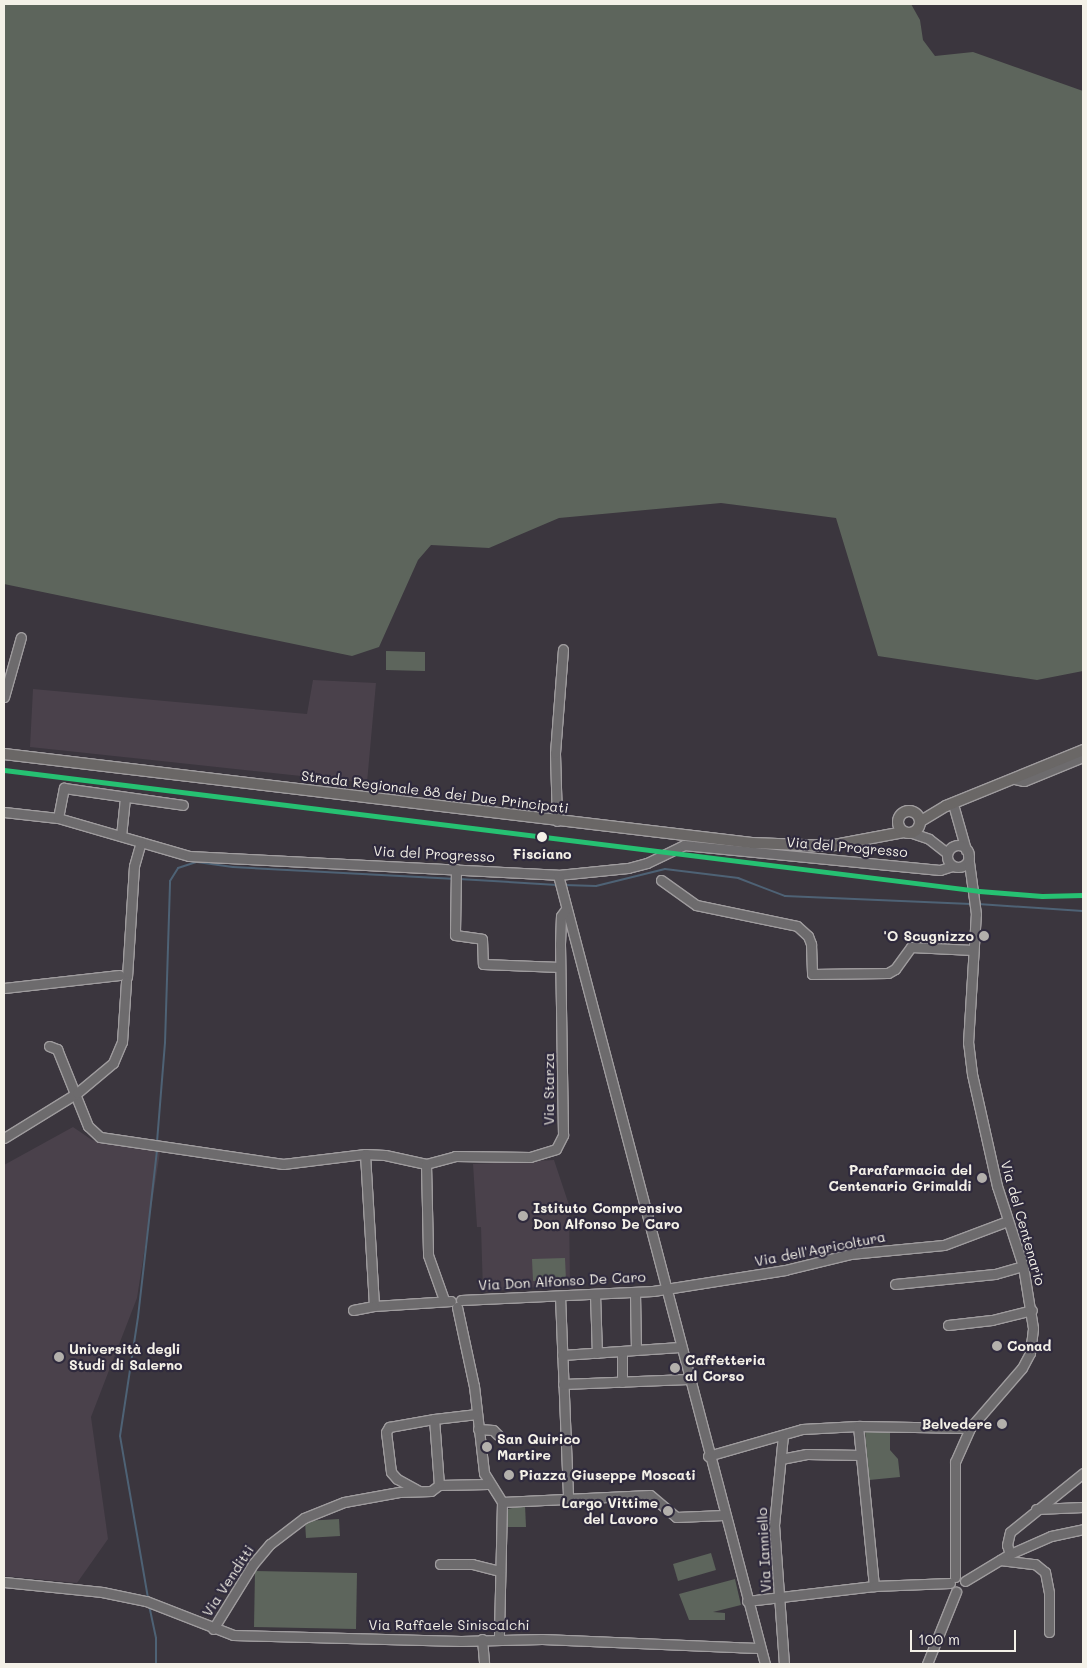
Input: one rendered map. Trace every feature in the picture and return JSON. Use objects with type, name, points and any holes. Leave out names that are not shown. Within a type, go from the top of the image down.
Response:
[{"type":"main road","name":"Strada Regionale 88 dei Due Principati","points":[[4,754],[557,821],[793,847],[829,846],[908,832],[949,805],[1014,780],[1083,750]]},
{"type":"main road","name":"Strada Regionale 88 dei Due Principati","points":[[862,839],[908,811],[949,805]]},
{"type":"main road","points":[[908,811],[918,814],[920,823]]},
{"type":"main road","points":[[899,817],[898,824],[908,832]]},
{"type":"street","points":[[4,697],[22,637]]},
{"type":"street","points":[[557,821],[555,753],[563,649]]},
{"type":"street","points":[[1014,780],[1024,781],[1083,757]]},
{"type":"street","points":[[58,818],[64,788],[183,806]]},
{"type":"street","points":[[121,836],[125,797]]},
{"type":"street","name":"Via del Centenario","points":[[949,805],[967,853],[976,914],[968,1043],[972,1074],[987,1146],[1008,1221],[1024,1266],[1032,1310],[1033,1339],[1022,1368],[970,1428],[961,1443],[952,1476],[952,1580]]},
{"type":"street","name":"Via del Progresso","points":[[4,812],[58,818],[189,856],[456,876],[559,878],[628,868],[647,863],[684,845],[921,867],[951,859]]},
{"type":"street","points":[[920,823],[933,841],[969,876]]},
{"type":"street","points":[[908,832],[933,841]]},
{"type":"street","points":[[4,1138],[77,1093],[113,1063],[122,1042],[126,1001],[122,979],[128,953],[134,866],[141,842]]},
{"type":"street","points":[[958,845],[967,853],[965,865],[951,859],[958,845]]},
{"type":"street","points":[[456,876],[455,935],[482,939],[483,964],[560,967]]},
{"type":"street","points":[[559,878],[708,1456],[759,1648],[765,1664]]},
{"type":"street","points":[[660,880],[696,905],[797,926],[808,936],[811,944],[812,974],[888,972],[895,969],[911,948],[973,950]]},
{"type":"street","name":"Via Starza","points":[[426,1164],[455,1156],[530,1157],[556,1149],[564,1135],[560,967],[561,916],[566,909]]},
{"type":"street","points":[[4,988],[106,978],[122,979]]},
{"type":"street","points":[[48,1046],[57,1049],[93,1134],[157,1147],[283,1164],[365,1154],[385,1155],[426,1164],[428,1255],[453,1302],[477,1414],[488,1484],[502,1502],[499,1638]]},
{"type":"street","points":[[365,1154],[374,1306]]},
{"type":"street","name":"Via dell'Agricoltura","points":[[664,1288],[784,1270],[850,1254],[944,1244],[1008,1221]]},
{"type":"street","points":[[895,1284],[994,1274],[1024,1266]]},
{"type":"street","name":"Via Don Alfonso De Caro","points":[[353,1310],[374,1306],[634,1293],[664,1288]]},
{"type":"street","points":[[634,1293],[636,1350]]},
{"type":"street","points":[[595,1294],[597,1353]]},
{"type":"street","points":[[560,1296],[568,1498]]},
{"type":"street","points":[[948,1325],[992,1320],[1032,1310]]},
{"type":"street","points":[[562,1355],[680,1348]]},
{"type":"street","points":[[622,1351],[622,1382]]},
{"type":"street","points":[[563,1384],[688,1379]]},
{"type":"street","points":[[415,1490],[391,1472],[386,1432],[389,1427],[477,1414]]},
{"type":"street","points":[[434,1419],[439,1485]]},
{"type":"street","points":[[858,1426],[874,1586]]},
{"type":"street","points":[[708,1456],[802,1429],[858,1426],[970,1428]]},
{"type":"street","points":[[478,1429],[493,1430],[498,1435]]},
{"type":"street","name":"Via Ianniello","points":[[783,1434],[774,1525],[784,1664]]},
{"type":"street","points":[[781,1459],[807,1454],[861,1455]]},
{"type":"street","points":[[1010,1554],[1007,1545],[1010,1532],[1036,1509],[1083,1473]]},
{"type":"street","name":"Via Venditti","points":[[213,1629],[253,1564],[270,1544],[304,1518],[344,1502],[415,1490],[431,1491],[439,1485],[488,1484]]},
{"type":"street","points":[[502,1502],[650,1495],[676,1517],[724,1515]]},
{"type":"street","points":[[1036,1509],[1083,1508]]},
{"type":"street","points":[[747,1601],[780,1595],[874,1586],[952,1580],[965,1581],[1010,1554],[1051,1536],[1083,1529]]},
{"type":"street","points":[[1000,1560],[1035,1564],[1045,1572],[1049,1593],[1049,1632]]},
{"type":"street","points":[[440,1564],[472,1564],[500,1571]]},
{"type":"street","points":[[927,1664],[956,1592],[952,1580]]},
{"type":"street","points":[[956,1592],[963,1590],[965,1581]]},
{"type":"street","name":"Via Raffaele Siniscalchi","points":[[4,1582],[102,1592],[150,1602],[213,1629],[233,1635],[482,1640],[499,1638],[759,1648]]},
{"type":"street","points":[[482,1640],[484,1664]]},
{"type":"street","points":[[758,1664],[759,1648]]},
{"type":"shaded area","points":[[4,4],[911,4],[920,20],[923,40],[935,56],[973,52],[1083,91],[1083,671],[1037,680],[878,656],[836,518],[721,503],[559,518],[489,548],[431,545],[418,560],[379,647],[352,656],[4,584]]},
{"type":"shaded area","points":[[386,651],[425,652],[425,671],[386,670]]},
{"type":"shaded area","points":[[313,680],[376,683],[367,783],[30,747],[33,689],[307,714]]},
{"type":"shaded area","name":"Università degli Studi di Salerno","points":[[73,1127],[92,1140],[160,1152],[137,1298],[91,1417],[108,1539],[77,1583],[4,1576],[4,1165]]},
{"type":"shaded area","name":"Istituto Comprensivo Don Alfonso De Caro","points":[[554,1160],[569,1205],[570,1284],[483,1292],[481,1227],[477,1227],[473,1164]]},
{"type":"shaded area","points":[[565,1258],[566,1280],[533,1281],[532,1259]]},
{"type":"shaded area","points":[[865,1431],[890,1432],[890,1450],[898,1459],[900,1477],[869,1480]]},
{"type":"shaded area","points":[[525,1505],[526,1527],[505,1527],[508,1509]]},
{"type":"shaded area","points":[[339,1519],[340,1536],[306,1538],[305,1521]]},
{"type":"shaded area","points":[[711,1553],[716,1570],[678,1581],[673,1564]]},
{"type":"shaded area","points":[[255,1571],[357,1573],[356,1629],[254,1627]]},
{"type":"shaded area","points":[[735,1579],[741,1605],[713,1612],[725,1613],[725,1620],[689,1620],[679,1594]]},
{"type":"waterway","points":[[157,1142],[165,1043],[170,881],[178,868],[197,862],[233,867],[452,879]]},
{"type":"waterway","points":[[564,885],[596,886],[665,869],[738,878],[785,896],[971,904]]},
{"type":"waterway","points":[[459,879],[557,885]]},
{"type":"waterway","points":[[978,904],[1083,911]]},
{"type":"waterway","points":[[148,1598],[120,1436],[138,1317],[157,1150]]},
{"type":"waterway","points":[[149,1605],[156,1638],[156,1664]]},
{"type":"transit line","points":[[4,770],[979,891],[1042,896],[1083,895]]},
{"type":"place","name":"Fisciano","points":[[542,837]]},
{"type":"place","name":"'O Scugnizzo","points":[[984,936]]},
{"type":"place","name":"Parafarmacia del Centenario Grimaldi","points":[[982,1178]]},
{"type":"place","name":"Istituto Comprensivo Don Alfonso De Caro","points":[[523,1216]]},
{"type":"place","name":"Conad","points":[[997,1346]]},
{"type":"place","name":"Università degli Studi di Salerno","points":[[59,1357]]},
{"type":"place","name":"Caffetteria al Corso","points":[[675,1368]]},
{"type":"place","name":"Belvedere","points":[[1002,1424]]},
{"type":"place","name":"San Quirico Martire","points":[[487,1447]]},
{"type":"place","name":"Piazza Giuseppe Moscati","points":[[509,1475]]},
{"type":"place","name":"Largo Vittime del Lavoro","points":[[668,1511]]}]
